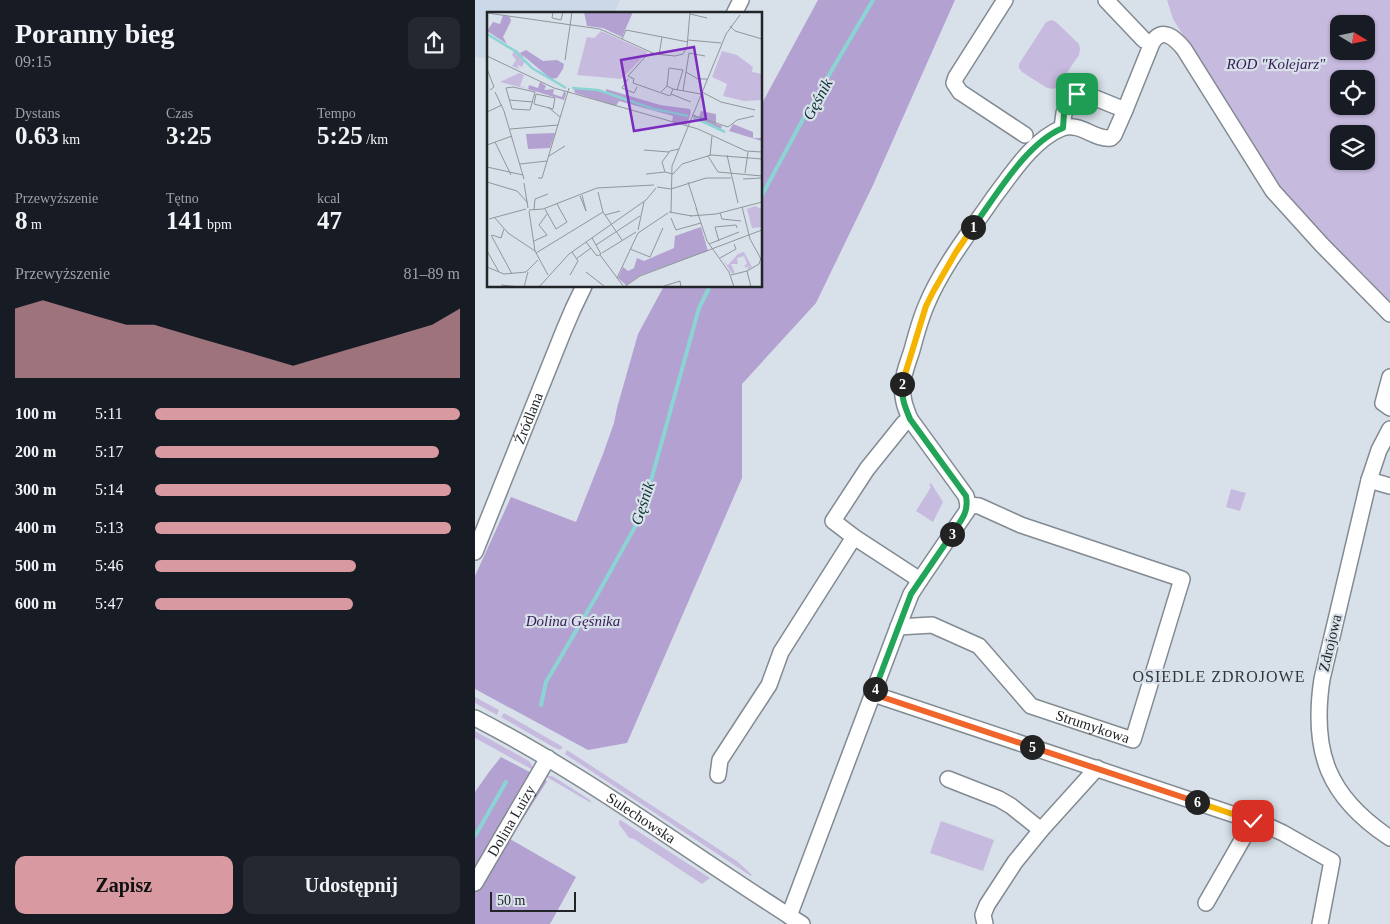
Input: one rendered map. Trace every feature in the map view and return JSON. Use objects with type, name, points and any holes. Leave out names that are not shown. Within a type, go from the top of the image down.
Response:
[{"type":"street","points":[[735,12],[741,0]]},
{"type":"street","points":[[1005,0],[965,61],[954,83],[960,92],[1025,135]]},
{"type":"street","points":[[789,916],[911,594],[967,511],[966,496],[910,419],[902,396],[903,381],[922,318],[933,292],[962,242],[1016,168],[1035,147],[1055,131],[1073,126],[1100,137],[1111,138],[1114,136],[1152,43],[1151,38],[1106,0]]},
{"type":"street","points":[[1151,38],[1163,35],[1177,40],[1273,191],[1322,245],[1390,314]]},
{"type":"street","points":[[1063,128],[1064,113],[1073,99],[1080,93],[1125,110]]},
{"type":"street","name":"Źródlana","points":[[475,552],[564,330],[583,288]]},
{"type":"street","points":[[1390,377],[1383,403],[1390,408]]},
{"type":"street","points":[[910,419],[904,423],[867,469],[833,521],[853,537],[920,580]]},
{"type":"street","name":"Zdrojowa","points":[[1390,429],[1379,450],[1369,480],[1322,679],[1318,724],[1320,746],[1329,775],[1354,810],[1390,838]]},
{"type":"street","points":[[1369,480],[1390,486]]},
{"type":"street","name":"Strumykowa","points":[[898,627],[932,625],[979,646],[1031,706],[1133,740],[1182,579],[1021,525],[979,506],[968,505]]},
{"type":"street","points":[[718,775],[720,760],[769,685],[781,652],[853,537]]},
{"type":"street","points":[[873,694],[1097,768],[1268,826],[1283,833],[1332,861],[1320,924]]},
{"type":"street","name":"Sulechowska","points":[[475,718],[548,758],[803,924]]},
{"type":"street","name":"Dolina Luizy","points":[[475,882],[548,758]]},
{"type":"street","points":[[985,924],[983,915],[987,905],[1015,862],[1097,768]]},
{"type":"street","points":[[948,779],[999,798],[1041,830]]},
{"type":"street","points":[[1206,903],[1253,821]]},
{"type":"shaded area","points":[[475,0],[620,0],[614,12],[487,12],[487,59],[475,57]]},
{"type":"green space","name":"Dolina Gęśnika","points":[[818,0],[955,0],[873,185],[816,303],[742,384],[742,478],[627,743],[588,750],[475,689],[475,576],[511,497],[576,522],[614,423],[638,334],[663,288],[763,288],[763,101]]},
{"type":"green space","name":"ROD \"Kolejarz\"","points":[[1167,0],[1390,0],[1390,303],[1359,269],[1341,254],[1275,181],[1173,19]]},
{"type":"green space","points":[[1052,20],[1079,44],[1080,49],[1079,55],[1057,87],[1053,89],[1047,88],[1022,72],[1019,68],[1019,64],[1046,22]]},
{"type":"green space","points":[[931,483],[943,502],[933,522],[916,511],[931,487],[929,485]]},
{"type":"green space","points":[[1231,489],[1246,493],[1240,511],[1226,507]]},
{"type":"green space","points":[[475,697],[499,710],[497,715],[475,703]]},
{"type":"green space","points":[[504,713],[563,747],[560,750],[553,747],[501,717]]},
{"type":"green space","points":[[475,731],[529,761],[533,770],[475,738]]},
{"type":"green space","points":[[567,750],[738,862],[752,875],[565,754]]},
{"type":"green space","points":[[501,757],[547,781],[510,839],[576,877],[550,924],[475,924],[475,792]]},
{"type":"green space","points":[[545,776],[554,777],[590,800],[591,803]]},
{"type":"green space","points":[[620,820],[710,878],[702,884],[634,839],[629,838],[619,824]]},
{"type":"green space","points":[[941,821],[994,840],[983,871],[930,853]]},
{"type":"waterway","name":"Gęśnik","points":[[763,193],[802,121],[873,0]]},
{"type":"waterway","name":"Gęśnik","points":[[541,705],[546,682],[636,525],[652,477],[699,308],[709,288]]},
{"type":"waterway","name":"Gęśnik","points":[[475,836],[506,782]]},
{"type":"district","name":"OSIEDLE ZDROJOWE","points":[[1219,676]]},
{"type":"route","points":[[1077,94],[1064,113],[1063,128],[1058,129],[1035,147],[1016,168],[962,242],[926,306],[903,381],[902,396],[910,419],[966,496],[968,505],[967,511],[951,537],[911,594],[873,694],[1253,821]]}]
